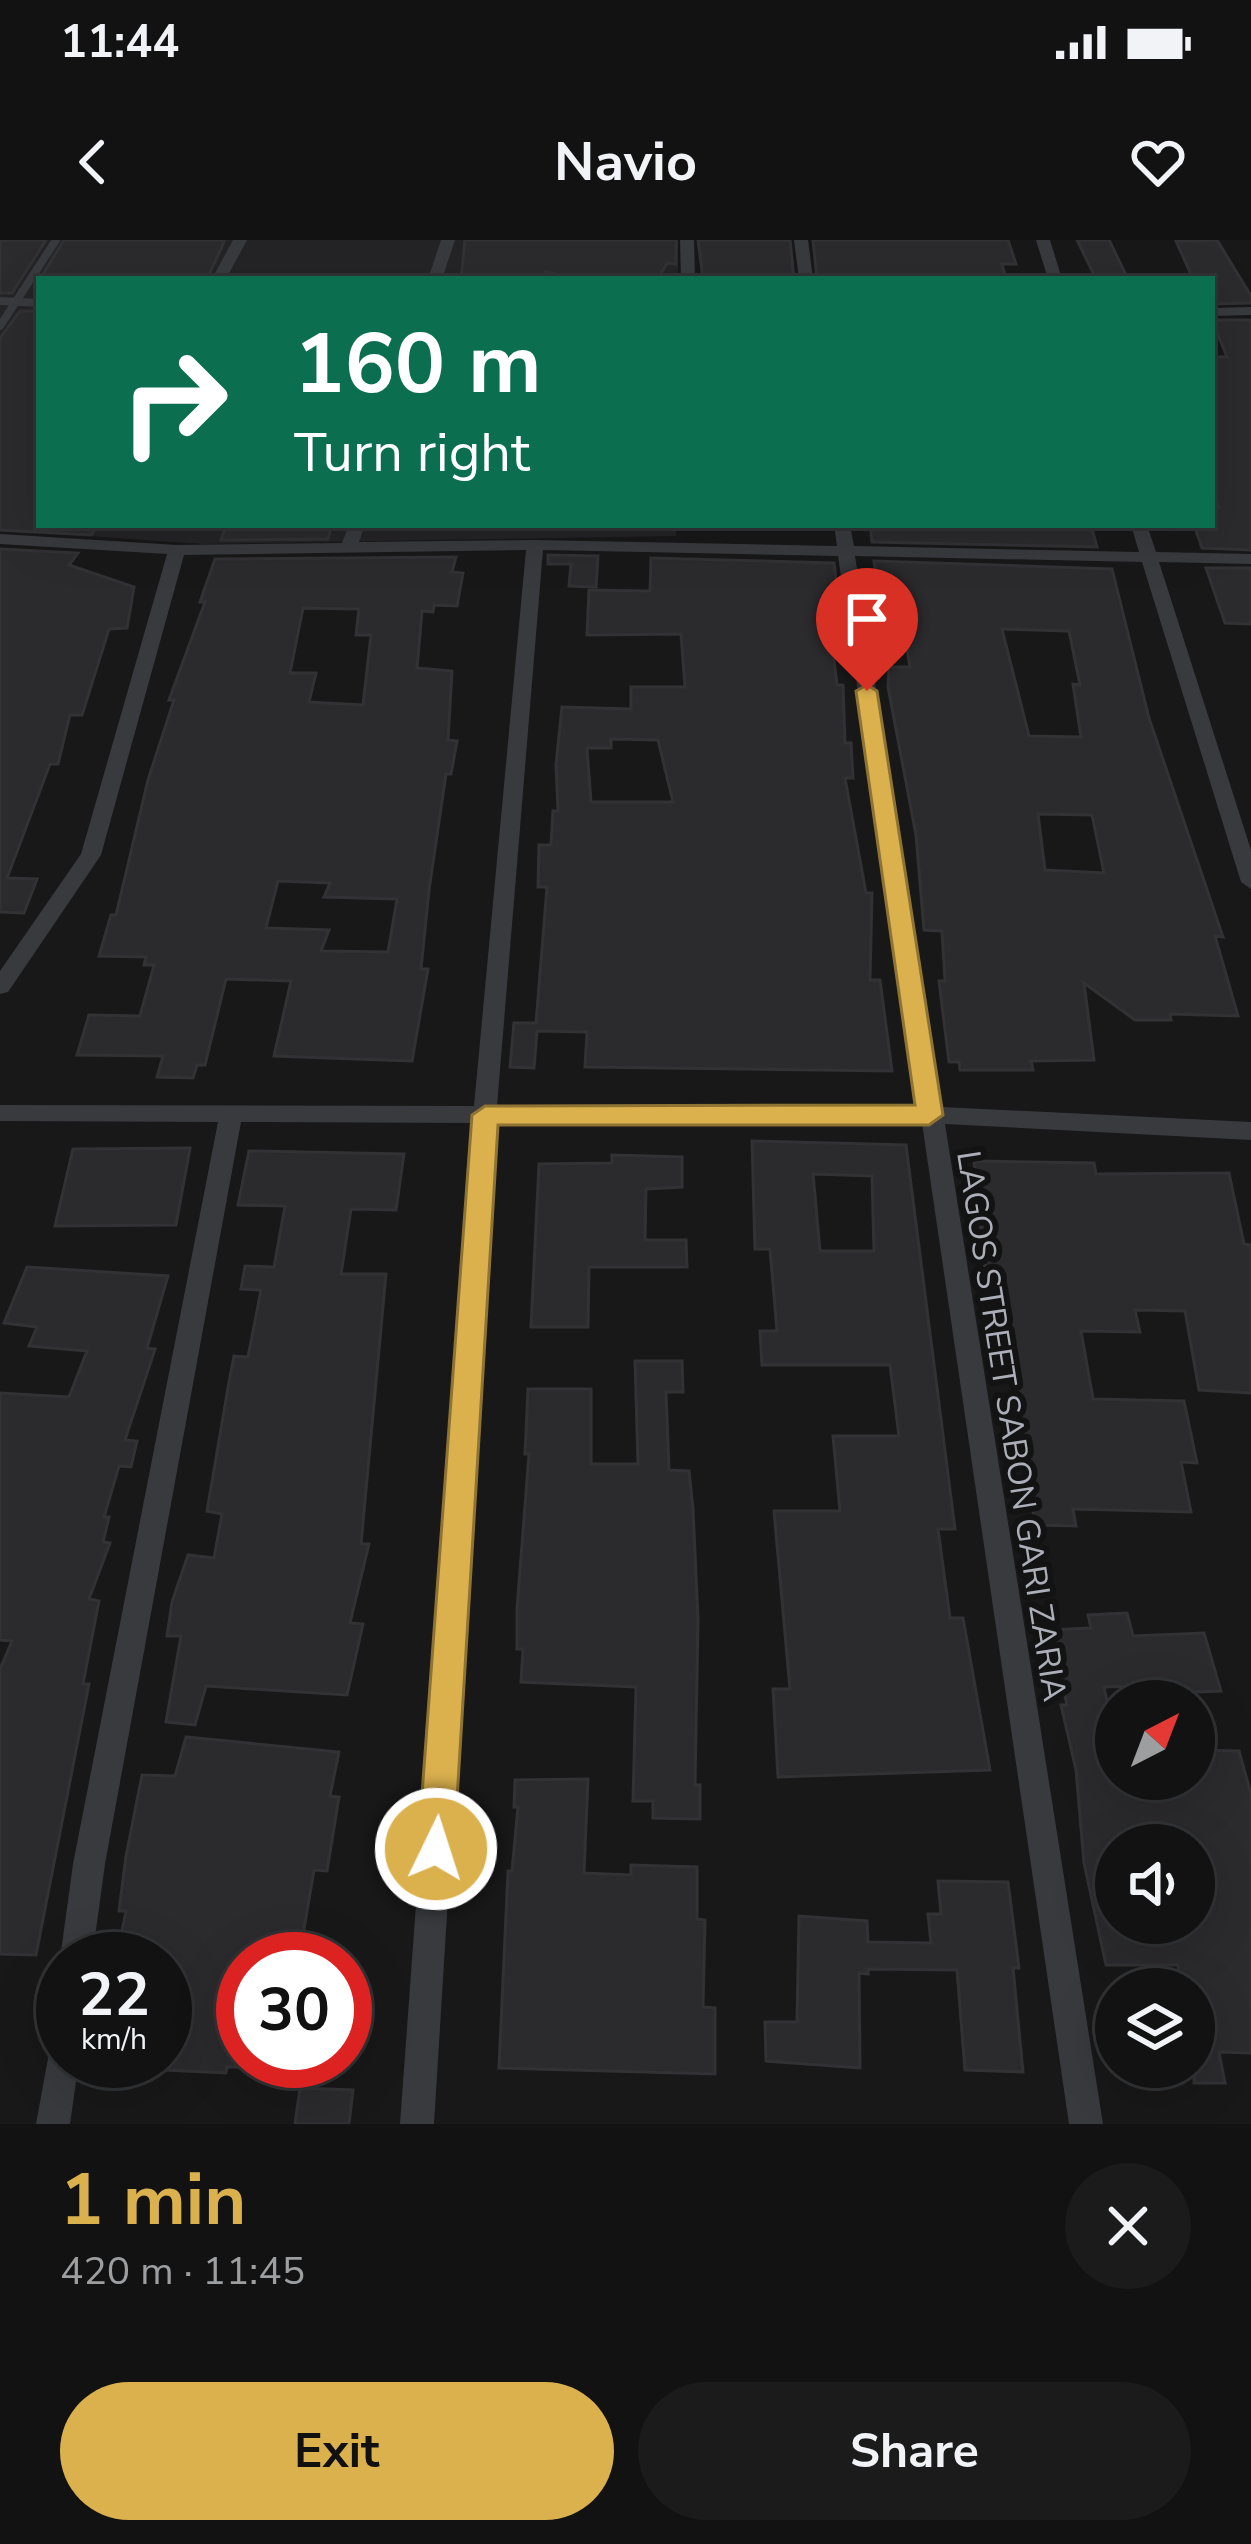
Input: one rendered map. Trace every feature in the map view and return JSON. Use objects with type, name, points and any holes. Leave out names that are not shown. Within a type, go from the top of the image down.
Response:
[{"type":"street","points":[[221,276],[240,240]]},
{"type":"street","points":[[436,276],[448,240]]},
{"type":"street","points":[[687,240],[688,276]]},
{"type":"street","points":[[801,240],[806,276]]},
{"type":"street","points":[[1042,240],[1054,276]]},
{"type":"street","points":[[1215,312],[1251,311]]},
{"type":"street","points":[[88,546],[100,528]]},
{"type":"street","points":[[350,548],[356,528]]},
{"type":"street","points":[[692,528],[692,548]]},
{"type":"street","points":[[1140,528],[1251,882]]},
{"type":"street","points":[[0,539],[176,550],[535,545],[692,548],[844,538],[1151,558],[1251,559]]},
{"type":"street","name":"LAGOS STREET SABON GARI ZARIA","points":[[844,538],[1086,2124]]},
{"type":"street","points":[[417,2124],[485,1115],[535,545]]},
{"type":"street","points":[[0,987],[91,855],[176,550]]},
{"type":"street","points":[[0,1113],[929,1115],[1251,1131]]},
{"type":"street","points":[[80,1932],[232,1115]]},
{"type":"street","points":[[53,2124],[58,2088]]},
{"type":"lane","points":[[0,326],[8,301],[56,240]]},
{"type":"shaded area","points":[[0,240],[678,240],[678,276],[36,276],[36,528],[676,528],[676,536],[203,544],[0,530]]},
{"type":"building","points":[[46,240],[12,293],[0,293],[0,241]]},
{"type":"building","points":[[64,240],[225,240],[208,276],[42,276]]},
{"type":"building","points":[[465,240],[676,240],[676,264],[667,263],[660,276],[545,272],[545,276],[461,276]]},
{"type":"building","points":[[698,240],[790,240],[794,276],[703,276]]},
{"type":"building","points":[[813,240],[1008,240],[1016,264],[1002,264],[1005,276],[817,276]]},
{"type":"building","points":[[1077,240],[1109,240],[1127,276],[1095,276]]},
{"type":"building","points":[[1217,240],[1251,303],[1215,304],[1215,276],[1192,276],[1176,241]]},
{"type":"building","points":[[20,311],[36,311],[36,528],[96,528],[91,535],[0,530],[0,338]]},
{"type":"building","points":[[1215,320],[1251,320],[1251,550],[1202,548],[1195,528],[1215,528],[1215,506],[1219,507],[1215,496],[1215,357],[1227,357]]},
{"type":"building","points":[[225,528],[331,528],[328,539],[221,540]]},
{"type":"building","points":[[870,528],[1092,528],[1097,547],[872,542]]},
{"type":"building","points":[[0,549],[78,553],[69,565],[134,587],[127,628],[109,629],[82,715],[70,715],[58,764],[50,764],[7,878],[37,879],[24,913],[0,912]]},
{"type":"building","points":[[548,555],[598,556],[596,587],[569,586],[571,564],[548,564]]},
{"type":"building","points":[[456,557],[452,572],[463,573],[457,606],[434,605],[433,612],[422,611],[417,668],[452,671],[448,740],[457,741],[451,774],[446,774],[429,890],[421,969],[428,969],[412,1061],[274,1056],[291,981],[226,979],[205,1065],[197,1065],[193,1078],[157,1077],[163,1056],[77,1055],[89,1015],[140,1016],[154,965],[144,965],[146,957],[99,956],[111,915],[116,915],[148,780],[174,700],[169,700],[205,602],[200,602],[215,559]],"holes":[[[303,608],[359,609],[356,635],[371,635],[363,705],[309,702],[316,673],[290,673]],[[278,881],[330,883],[324,897],[397,899],[388,952],[321,951],[329,930],[266,928]]]},
{"type":"building","points":[[651,558],[834,563],[841,618],[829,618],[837,685],[843,685],[845,743],[851,743],[853,778],[845,778],[866,893],[872,893],[870,980],[880,980],[892,1071],[585,1067],[587,1032],[537,1031],[534,1068],[510,1067],[514,1023],[536,1023],[547,887],[538,887],[539,845],[551,845],[553,811],[558,811],[556,765],[562,707],[631,709],[631,687],[685,687],[681,634],[587,635],[589,590],[650,591]],"holes":[[[611,739],[658,740],[673,802],[591,802],[587,748],[611,748]]]},
{"type":"building","points":[[874,561],[1112,569],[1149,718],[1223,937],[1215,936],[1238,1016],[1170,1014],[1171,1020],[1135,1020],[1084,983],[1094,1060],[1031,1061],[1033,1070],[960,1070],[959,1062],[949,1062],[939,981],[945,981],[942,931],[924,930],[916,835],[888,687],[889,667],[910,667],[902,618],[881,618]],"holes":[[[1002,629],[1069,631],[1080,685],[1073,684],[1081,737],[1029,736]],[[1038,814],[1092,815],[1104,873],[1045,870]]]},
{"type":"building","points":[[1206,568],[1251,568],[1251,624],[1225,623]]},
{"type":"building","points":[[752,1141],[906,1145],[955,1529],[938,1529],[950,1618],[963,1618],[990,1770],[778,1777],[773,1689],[790,1689],[774,1511],[840,1511],[833,1436],[899,1436],[890,1365],[762,1365],[760,1331],[777,1331],[770,1249],[755,1249]],"holes":[[[813,1174],[872,1176],[874,1251],[820,1251]]]},
{"type":"building","points":[[190,1148],[176,1225],[55,1226],[73,1149]]},
{"type":"building","points":[[249,1151],[404,1154],[396,1210],[351,1209],[341,1274],[386,1274],[361,1544],[369,1544],[350,1623],[363,1624],[347,1695],[206,1686],[195,1725],[166,1722],[181,1636],[167,1636],[172,1602],[188,1555],[214,1558],[222,1514],[207,1511],[229,1382],[234,1356],[248,1357],[261,1290],[241,1289],[245,1266],[274,1267],[285,1206],[238,1205]]},
{"type":"building","points":[[612,1155],[682,1157],[682,1187],[646,1189],[645,1240],[686,1240],[687,1267],[589,1267],[588,1327],[531,1327],[539,1164],[612,1163]]},
{"type":"building","points":[[974,1161],[1094,1163],[1096,1174],[1229,1173],[1244,1244],[1251,1245],[1251,1393],[1199,1390],[1185,1311],[1135,1310],[1140,1332],[1081,1331],[1093,1399],[1184,1401],[1197,1463],[1181,1462],[1191,1512],[1073,1509],[1076,1526],[1035,1525],[1026,1463],[1019,1463],[1013,1422],[1019,1422],[1011,1359],[1003,1324],[993,1324],[990,1317]]},
{"type":"building","points":[[27,1267],[168,1276],[147,1348],[155,1349],[125,1440],[137,1441],[131,1467],[119,1466],[104,1517],[109,1517],[103,1542],[110,1543],[89,1599],[99,1601],[83,1684],[89,1684],[40,1932],[36,1932],[36,1955],[0,1954],[0,1669],[12,1641],[0,1640],[0,1393],[69,1397],[87,1351],[29,1346],[37,1327],[4,1323]]},
{"type":"building","points":[[635,1361],[682,1361],[683,1392],[666,1392],[669,1470],[689,1471],[693,1509],[698,1619],[695,1785],[700,1785],[700,1819],[653,1818],[653,1801],[633,1801],[636,1687],[521,1682],[523,1649],[517,1649],[517,1609],[529,1454],[525,1454],[528,1389],[591,1389],[591,1464],[638,1464]]},
{"type":"building","points":[[1127,1613],[1133,1636],[1204,1633],[1221,1691],[1215,1691],[1215,1680],[1095,1680],[1095,1800],[1215,1800],[1215,1750],[1239,1751],[1251,1794],[1251,2053],[1219,2052],[1225,2083],[1215,2083],[1215,1968],[1106,1965],[1101,1944],[1215,1944],[1215,1824],[1095,1824],[1095,1914],[1084,1863],[1076,1770],[1061,1705],[1067,1705],[1051,1630],[1091,1628],[1088,1615]]},
{"type":"building","points":[[186,1737],[339,1752],[330,1796],[339,1797],[327,1871],[314,1870],[304,1932],[216,1932],[216,2073],[192,2071],[192,1932],[122,1932],[126,1911],[119,1911],[126,1856],[142,1775],[175,1776]]},
{"type":"building","points":[[588,1779],[584,1873],[631,1875],[631,1865],[697,1867],[697,1919],[705,1920],[703,2007],[715,2008],[715,2074],[499,2068],[508,1871],[512,1871],[518,1807],[514,1807],[515,1780]]},
{"type":"building","points":[[938,1881],[1008,1882],[1019,1968],[1013,1968],[1023,2072],[965,2070],[957,1970],[868,1969],[868,1974],[859,1973],[860,2068],[766,2061],[765,2022],[797,2022],[799,1916],[867,1921],[868,1942],[931,1943],[928,1914],[941,1914]]},
{"type":"building","points":[[300,2088],[353,2090],[349,2124],[295,2124]]},
{"type":"route","points":[[436,1849],[485,1115],[929,1115],[867,691]]}]
